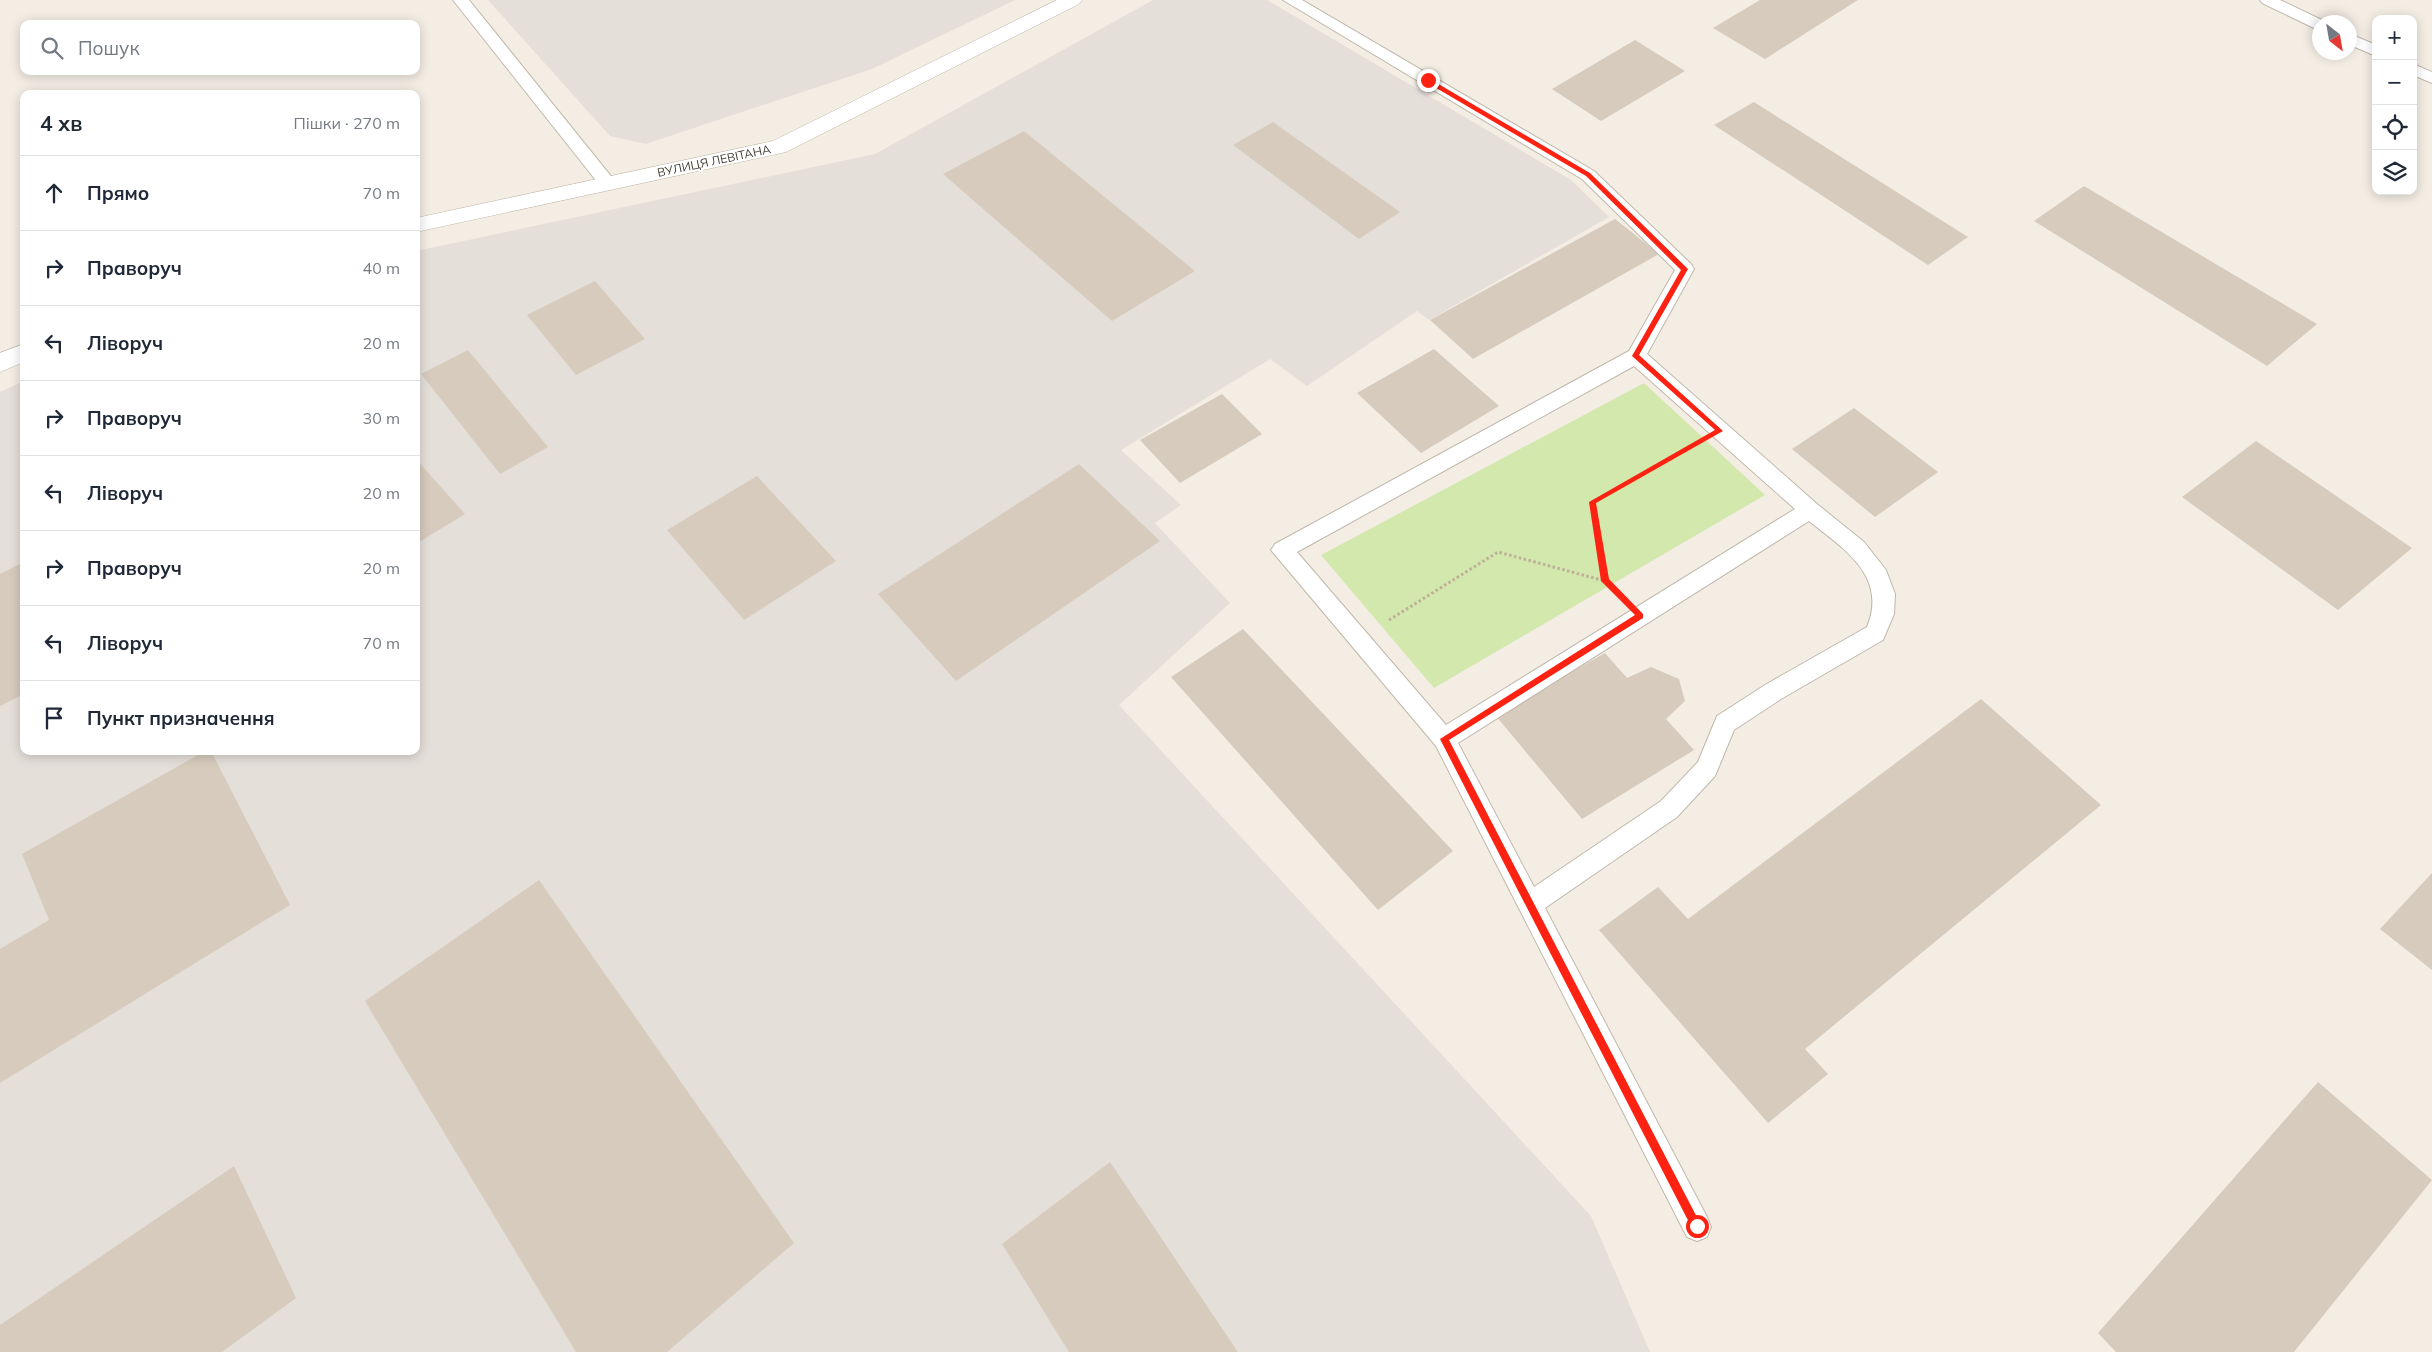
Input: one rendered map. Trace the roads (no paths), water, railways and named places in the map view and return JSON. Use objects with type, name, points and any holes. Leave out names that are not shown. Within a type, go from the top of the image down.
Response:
[{"type":"street","name":"ВУЛИЦЯ ЛЕВІТАНА","points":[[420,224],[779,147],[1072,0]]},
{"type":"street","points":[[0,362],[20,354]]},
{"type":"lane","points":[[461,0],[608,184]]},
{"type":"lane","points":[[1291,0],[1588,175],[1685,269],[1636,356],[1282,550],[1444,739],[1697,1226]]},
{"type":"lane","points":[[2268,0],[2312,20]]},
{"type":"lane","points":[[2357,42],[2372,49]]},
{"type":"lane","points":[[2417,71],[2432,78]]},
{"type":"lane","points":[[1530,904],[1669,809],[1707,769],[1725,723],[1773,692],[1874,633],[1883,614],[1884,594],[1875,570],[1857,548],[1810,510],[1636,356]]},
{"type":"lane","points":[[1444,739],[1810,510]]}]
